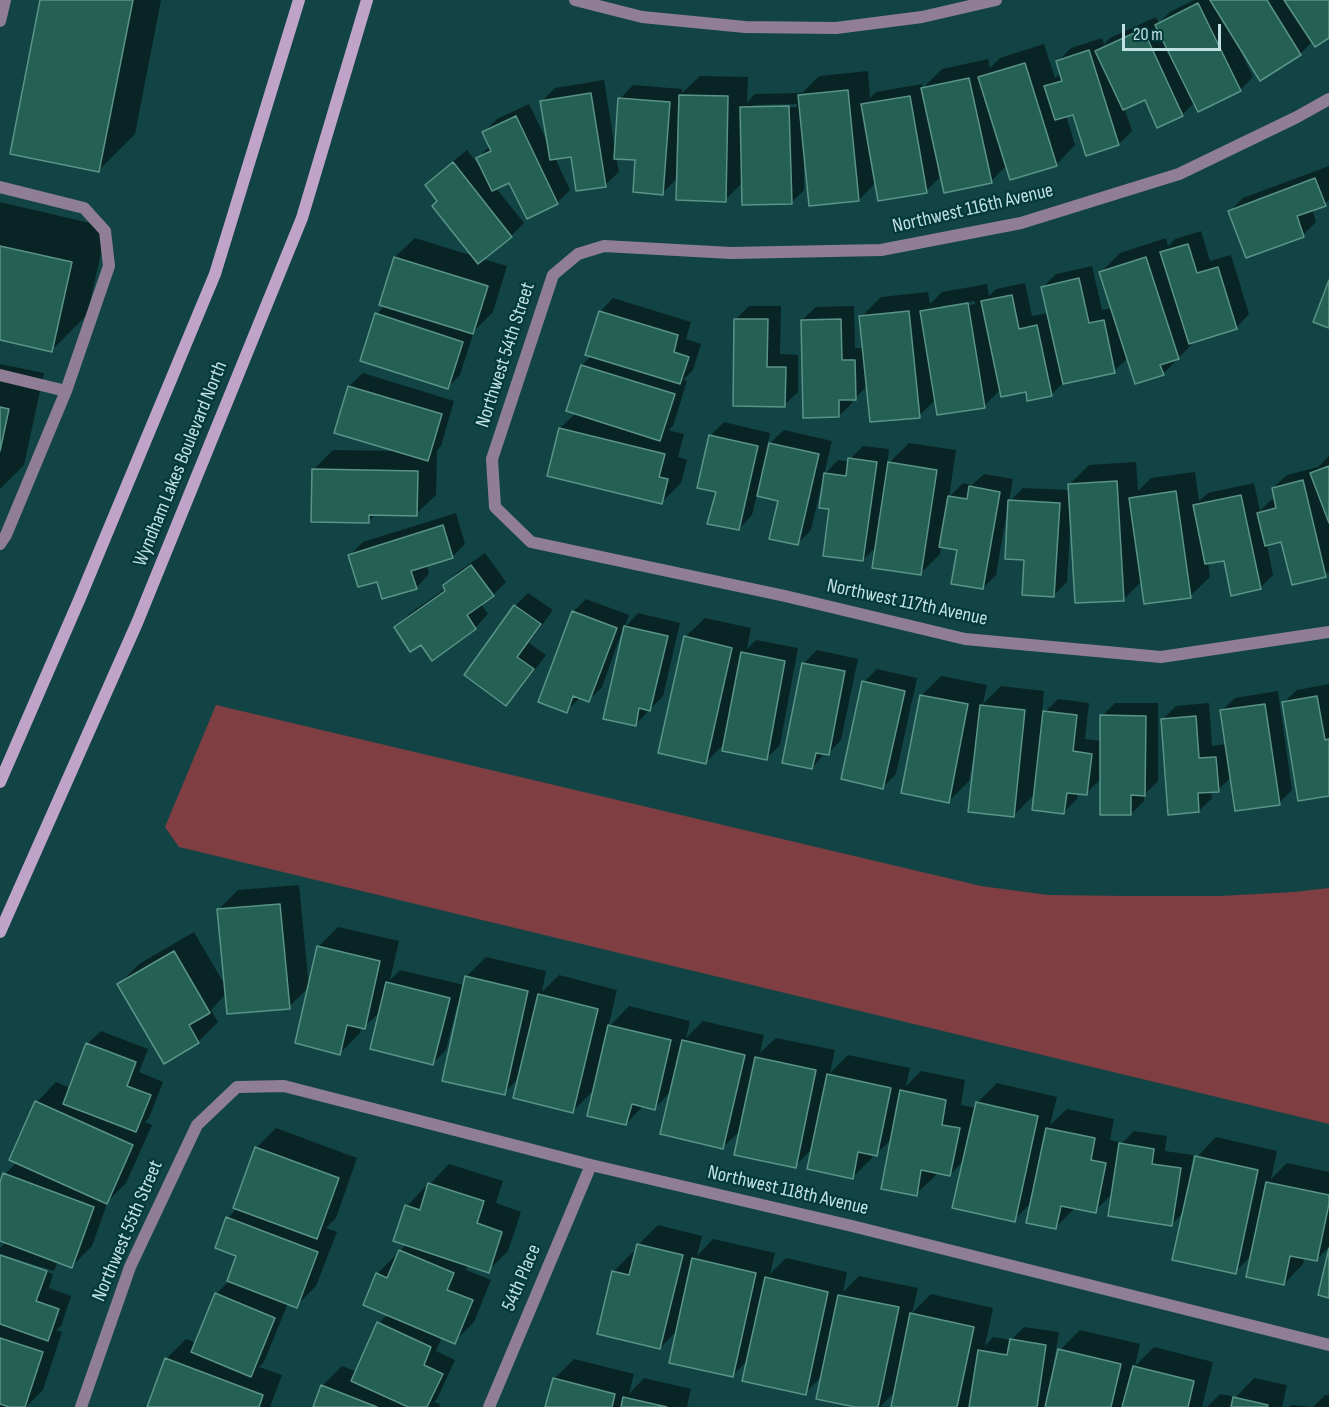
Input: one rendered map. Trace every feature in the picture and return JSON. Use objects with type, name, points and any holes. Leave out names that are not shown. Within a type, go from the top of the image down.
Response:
[{"type":"street","points":[[0,21],[5,0]]},
{"type":"street","name":"Wyndham Lakes Boulevard North","points":[[0,782],[80,598],[215,274],[299,0]]},
{"type":"street","name":"Wyndham Lakes Boulevard North","points":[[0,932],[137,623],[302,218],[367,0]]},
{"type":"street","points":[[575,0],[642,17],[745,27],[836,28],[922,17],[996,0]]},
{"type":"street","name":"Northwest 116th Avenue","points":[[604,246],[731,253],[881,250],[1021,223],[1179,174],[1329,99]]},
{"type":"street","points":[[0,187],[84,208],[105,231],[109,266],[66,391],[6,536],[0,544]]},
{"type":"street","name":"Northwest 54th Street","points":[[495,507],[492,459],[553,275],[578,254],[604,246]]},
{"type":"street","points":[[0,375],[66,391]]},
{"type":"street","name":"Northwest 117th Avenue","points":[[495,507],[531,542],[785,596],[965,639],[1161,657],[1329,632]]},
{"type":"street","name":"Northwest 118th Avenue","points":[[237,1087],[284,1086],[591,1165],[852,1226],[1329,1345]]},
{"type":"street","name":"Northwest 55th Street","points":[[81,1407],[130,1267],[197,1125],[237,1087]]},
{"type":"street","name":"54th Place","points":[[489,1407],[591,1165]]},
{"type":"shaded area","points":[[216,705],[981,886],[1048,895],[1128,896],[1220,896],[1329,888],[1329,1124],[179,847],[165,827]]},
{"type":"building","points":[[40,0],[133,0],[99,172],[10,154]]},
{"type":"building","points":[[1210,0],[1267,0],[1301,55],[1260,81]]},
{"type":"building","points":[[1284,0],[1329,0],[1329,38],[1315,47]]},
{"type":"building","points":[[1198,3],[1241,91],[1198,112],[1155,25]]},
{"type":"building","points":[[1143,29],[1183,116],[1157,128],[1145,100],[1123,110],[1095,51]]},
{"type":"building","points":[[1089,50],[1119,145],[1086,156],[1073,115],[1055,120],[1044,86],[1062,81],[1056,61]]},
{"type":"building","points":[[1025,63],[1057,166],[1010,180],[978,77]]},
{"type":"building","points":[[969,78],[992,183],[944,193],[921,88]]},
{"type":"building","points":[[848,90],[859,201],[809,206],[798,95]]},
{"type":"building","points":[[591,93],[606,187],[576,191],[571,157],[550,160],[540,101]]},
{"type":"building","points":[[679,95],[728,96],[726,202],[676,200]]},
{"type":"building","points":[[910,96],[927,193],[878,201],[861,104]]},
{"type":"building","points":[[618,98],[670,102],[663,195],[633,192],[635,160],[614,159]]},
{"type":"building","points":[[789,106],[792,204],[742,205],[740,107]]},
{"type":"building","points":[[516,116],[558,204],[527,219],[509,183],[492,191],[476,158],[491,151],[482,132]]},
{"type":"building","points":[[453,162],[512,237],[478,264],[432,206],[437,201],[425,185]]},
{"type":"building","points":[[1315,178],[1326,206],[1297,216],[1304,237],[1246,258],[1228,211]]},
{"type":"building","points":[[1188,244],[1197,273],[1218,267],[1237,329],[1189,344],[1160,252]]},
{"type":"building","points":[[0,246],[72,262],[52,352],[0,340]]},
{"type":"building","points":[[394,257],[488,286],[473,334],[379,305]]},
{"type":"building","points":[[1146,257],[1179,359],[1160,365],[1164,375],[1135,384],[1099,272]]},
{"type":"building","points":[[1079,278],[1089,323],[1104,320],[1115,373],[1063,384],[1041,287]]},
{"type":"building","points":[[1329,280],[1329,328],[1313,322]]},
{"type":"building","points":[[1012,295],[1019,329],[1037,325],[1052,396],[1027,401],[1026,392],[1001,397],[981,301]]},
{"type":"building","points":[[968,303],[985,408],[937,415],[920,311]]},
{"type":"building","points":[[599,311],[678,335],[674,352],[689,357],[680,384],[585,355]]},
{"type":"building","points":[[909,311],[920,418],[870,422],[859,316]]},
{"type":"building","points":[[375,313],[463,342],[448,389],[360,361]]},
{"type":"building","points":[[734,319],[768,319],[767,367],[786,367],[785,407],[733,406]]},
{"type":"building","points":[[841,319],[842,360],[855,360],[856,400],[839,400],[839,417],[803,418],[801,320]]},
{"type":"building","points":[[581,365],[675,394],[660,441],[566,411]]},
{"type":"building","points":[[348,386],[442,414],[428,461],[334,433]]},
{"type":"building","points":[[0,407],[9,409],[0,451]]},
{"type":"building","points":[[559,428],[665,454],[659,477],[668,479],[662,504],[547,476]]},
{"type":"building","points":[[709,435],[758,446],[739,530],[707,524],[716,492],[697,488]]},
{"type":"building","points":[[769,443],[819,454],[798,545],[769,539],[778,501],[757,496]]},
{"type":"building","points":[[848,458],[877,462],[863,561],[823,556],[829,509],[819,508],[824,473],[846,476]]},
{"type":"building","points":[[888,462],[937,470],[921,575],[872,568]]},
{"type":"building","points":[[1329,466],[1329,523],[1310,473]]},
{"type":"building","points":[[312,469],[418,471],[417,516],[369,515],[369,523],[311,522]]},
{"type":"building","points":[[1303,480],[1326,577],[1292,585],[1281,542],[1265,546],[1257,513],[1276,508],[1272,488]]},
{"type":"building","points":[[1117,481],[1124,601],[1075,603],[1068,484]]},
{"type":"building","points":[[969,486],[1000,492],[983,589],[951,584],[957,550],[939,547],[948,496],[967,499]]},
{"type":"building","points":[[1176,491],[1191,598],[1144,604],[1129,498]]},
{"type":"building","points":[[1241,495],[1261,589],[1231,596],[1224,561],[1205,564],[1193,505]]},
{"type":"building","points":[[1008,500],[1060,503],[1054,597],[1022,595],[1024,560],[1005,559]]},
{"type":"building","points":[[443,525],[453,558],[411,571],[417,589],[382,599],[377,582],[358,587],[348,555]]},
{"type":"building","points":[[471,565],[494,596],[467,615],[476,629],[432,661],[421,645],[410,652],[394,627],[445,591],[443,585]]},
{"type":"building","points":[[514,605],[541,624],[517,657],[534,669],[506,706],[464,675]]},
{"type":"building","points":[[572,611],[617,628],[589,702],[573,696],[567,713],[538,702]]},
{"type":"building","points":[[624,626],[668,636],[650,711],[639,708],[636,726],[603,719]]},
{"type":"building","points":[[684,636],[732,648],[706,764],[658,753]]},
{"type":"building","points":[[741,652],[785,661],[767,760],[722,751]]},
{"type":"building","points":[[802,663],[845,671],[829,755],[816,753],[812,769],[782,763]]},
{"type":"building","points":[[862,681],[905,691],[883,789],[841,779]]},
{"type":"building","points":[[920,695],[968,704],[949,803],[901,793]]},
{"type":"building","points":[[1317,696],[1325,740],[1329,739],[1329,796],[1298,801],[1282,702]]},
{"type":"building","points":[[1265,704],[1280,805],[1235,811],[1220,710]]},
{"type":"building","points":[[980,705],[1025,710],[1014,817],[968,812]]},
{"type":"building","points":[[1043,711],[1077,715],[1073,751],[1092,754],[1087,795],[1067,793],[1064,814],[1032,810]]},
{"type":"building","points":[[1100,715],[1146,716],[1145,796],[1131,795],[1131,815],[1100,815]]},
{"type":"building","points":[[1196,716],[1199,758],[1216,757],[1219,792],[1198,793],[1199,812],[1168,815],[1161,719]]},
{"type":"building","points":[[280,904],[290,1009],[227,1014],[217,909]]},
{"type":"building","points":[[317,946],[380,961],[365,1029],[347,1025],[340,1055],[295,1043]]},
{"type":"building","points":[[174,951],[210,1013],[189,1025],[199,1043],[164,1064],[117,984]]},
{"type":"building","points":[[465,976],[528,991],[505,1095],[442,1081]]},
{"type":"building","points":[[386,982],[450,998],[433,1065],[370,1049]]},
{"type":"building","points":[[538,994],[598,1009],[573,1113],[513,1098]]},
{"type":"building","points":[[608,1025],[671,1040],[655,1110],[632,1104],[626,1125],[587,1116]]},
{"type":"building","points":[[682,1040],[745,1055],[723,1149],[660,1134]]},
{"type":"building","points":[[86,1043],[136,1062],[127,1086],[151,1095],[136,1132],[63,1104]]},
{"type":"building","points":[[755,1057],[816,1070],[796,1168],[734,1155]]},
{"type":"building","points":[[827,1074],[891,1088],[877,1156],[858,1152],[853,1179],[807,1169]]},
{"type":"building","points":[[900,1090],[946,1100],[942,1125],[960,1128],[950,1176],[921,1170],[917,1196],[881,1189]]},
{"type":"building","points":[[35,1101],[133,1145],[107,1204],[9,1160]]},
{"type":"building","points":[[976,1102],[1038,1116],[1015,1222],[952,1208]]},
{"type":"building","points":[[1046,1128],[1095,1138],[1091,1160],[1106,1163],[1096,1213],[1061,1206],[1056,1229],[1026,1223]]},
{"type":"building","points":[[1119,1143],[1154,1149],[1152,1164],[1181,1168],[1172,1226],[1108,1216]]},
{"type":"building","points":[[255,1147],[339,1178],[317,1239],[233,1208]]},
{"type":"building","points":[[1195,1156],[1258,1170],[1236,1274],[1172,1260]]},
{"type":"building","points":[[3,1173],[94,1207],[72,1268],[0,1241],[0,1182]]},
{"type":"building","points":[[1266,1182],[1329,1195],[1317,1261],[1290,1256],[1284,1285],[1246,1277]]},
{"type":"building","points":[[428,1183],[484,1201],[477,1223],[502,1232],[489,1273],[393,1241],[405,1205],[420,1210]]},
{"type":"building","points":[[226,1217],[318,1252],[297,1308],[227,1281],[236,1256],[215,1248]]},
{"type":"building","points":[[637,1244],[683,1255],[660,1349],[597,1334],[612,1271],[629,1275]]},
{"type":"building","points":[[1329,1248],[1329,1298],[1318,1295]]},
{"type":"building","points":[[399,1250],[454,1273],[447,1290],[473,1300],[455,1344],[363,1305],[376,1273],[387,1278]]},
{"type":"building","points":[[0,1255],[47,1271],[36,1301],[59,1309],[48,1341],[0,1324]]},
{"type":"building","points":[[692,1258],[756,1273],[733,1377],[669,1363]]},
{"type":"building","points":[[765,1277],[828,1292],[806,1395],[742,1381]]},
{"type":"building","points":[[215,1293],[275,1318],[251,1377],[191,1352]]},
{"type":"building","points":[[838,1295],[899,1307],[878,1407],[855,1407],[816,1399]]},
{"type":"building","points":[[910,1313],[974,1327],[957,1407],[891,1407]]},
{"type":"building","points":[[377,1322],[431,1347],[424,1365],[443,1374],[427,1407],[408,1407],[351,1381]]},
{"type":"building","points":[[0,1338],[43,1352],[25,1407],[9,1407],[0,1404]]},
{"type":"building","points":[[1010,1339],[1046,1345],[1037,1407],[969,1407],[978,1350],[1007,1355]]},
{"type":"building","points":[[1058,1349],[1121,1364],[1111,1407],[1045,1407]]},
{"type":"building","points":[[165,1358],[263,1395],[259,1407],[147,1407]]},
{"type":"building","points":[[1133,1366],[1194,1381],[1188,1407],[1122,1407]]},
{"type":"building","points":[[553,1378],[615,1394],[612,1407],[545,1407]]},
{"type":"building","points":[[321,1385],[377,1407],[313,1407]]},
{"type":"building","points":[[623,1397],[667,1407],[621,1407]]},
{"type":"building","points":[[1233,1397],[1268,1405],[1267,1407],[1231,1407]]}]
